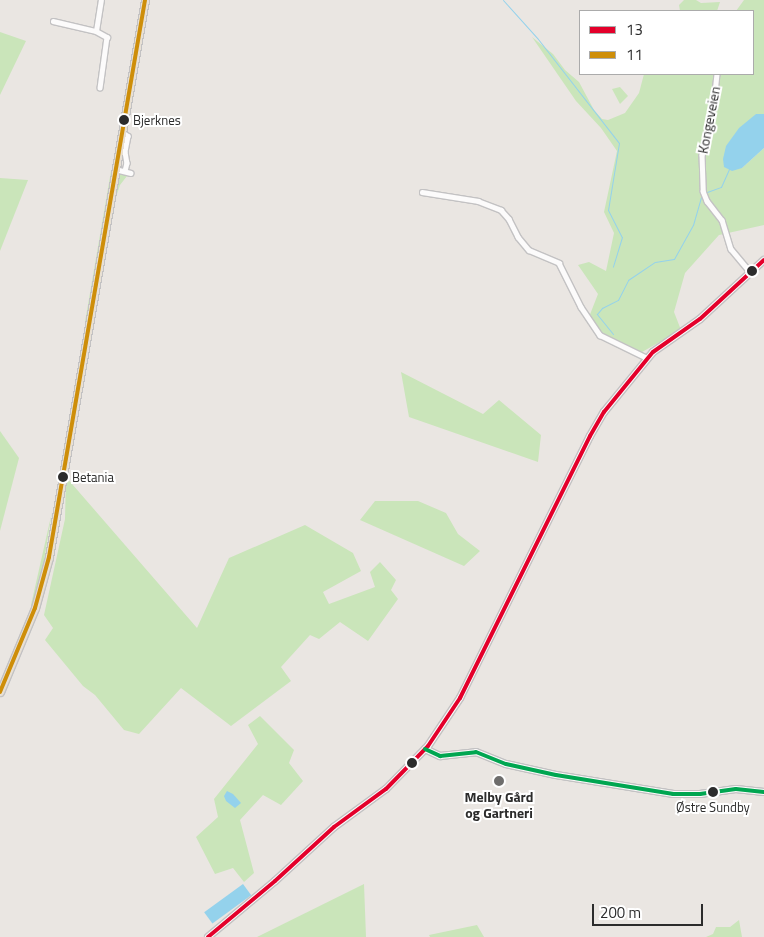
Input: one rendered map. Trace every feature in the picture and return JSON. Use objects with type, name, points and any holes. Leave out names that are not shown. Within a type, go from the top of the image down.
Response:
[{"type":"highway","points":[[0,692],[29,625],[49,556],[145,0]]},
{"type":"main road","points":[[208,937],[275,881],[334,827],[386,789],[425,749],[460,698],[596,425],[647,358],[700,319],[764,260]]},
{"type":"main road","points":[[425,749],[440,756],[476,752],[506,764],[556,775],[673,794],[700,794],[736,789],[764,792]]},
{"type":"street","points":[[96,32],[101,0]]},
{"type":"street","points":[[53,21],[96,32],[105,35],[108,39],[100,88]]},
{"type":"street","name":"Kongeveien","points":[[717,75],[714,104],[702,155],[703,188],[707,201],[722,220],[731,249],[750,272]]},
{"type":"street","points":[[122,132],[128,136],[125,171]]},
{"type":"street","points":[[116,169],[132,173]]},
{"type":"street","points":[[422,192],[478,201],[497,207],[505,214],[518,237],[529,250],[559,263],[581,307],[600,335],[647,358]]},
{"type":"green space","points":[[684,0],[696,0],[701,3],[720,2],[717,10],[680,10],[679,5]]},
{"type":"green space","points":[[744,0],[764,0],[764,114],[756,114],[742,168],[764,148],[764,225],[719,235],[685,273],[674,312],[681,330],[642,352],[602,335],[589,317],[598,294],[578,265],[589,262],[606,271],[614,233],[604,212],[617,151],[601,128],[576,101],[532,37],[553,54],[565,70],[579,82],[594,110],[602,119],[608,120],[625,113],[639,93],[644,75],[754,75],[754,10],[737,10]]},
{"type":"green space","points":[[0,32],[26,41],[0,95]]},
{"type":"green space","points":[[620,87],[628,96],[620,104],[612,89]]},
{"type":"green space","points":[[111,171],[87,322],[85,322]]},
{"type":"green space","points":[[121,173],[127,176],[120,185],[113,206],[93,319],[112,206],[118,177]]},
{"type":"green space","points":[[0,178],[28,180],[0,251]]},
{"type":"green space","points":[[401,372],[483,414],[499,400],[541,435],[538,462],[409,417]]},
{"type":"green space","points":[[0,431],[19,458],[0,531]]},
{"type":"green space","points":[[66,477],[197,628],[229,558],[305,525],[353,553],[361,571],[323,592],[329,604],[375,587],[370,572],[380,562],[396,580],[391,590],[398,599],[368,641],[340,622],[319,639],[310,635],[281,667],[291,681],[231,726],[181,688],[139,734],[124,730],[95,695],[83,686],[45,640],[53,628],[44,615],[65,519]]},
{"type":"green space","points":[[375,501],[418,501],[446,513],[458,534],[480,551],[464,566],[360,520]]},
{"type":"green space","points":[[52,512],[43,567],[33,605],[31,605]]},
{"type":"green space","points":[[260,716],[294,750],[289,763],[303,781],[281,805],[263,795],[240,820],[254,873],[244,882],[233,868],[215,874],[196,837],[218,817],[214,799],[258,744],[248,725]]},
{"type":"green space","points":[[364,884],[366,937],[257,937]]},
{"type":"green space","points":[[739,920],[742,937],[706,937],[713,934],[716,927],[730,927]]},
{"type":"green space","points":[[477,925],[484,937],[430,937],[429,935]]},
{"type":"water","points":[[756,114],[764,114],[764,148],[742,168],[732,171],[724,167],[723,159],[726,146],[739,128]]},
{"type":"water","points":[[227,791],[233,794],[241,803],[235,808],[226,801],[224,796]]},
{"type":"water","points":[[243,884],[251,895],[212,924],[204,912]]},
{"type":"waterway","points":[[503,0],[538,39],[619,143],[608,210],[622,237],[613,267]]},
{"type":"waterway","points":[[707,192],[721,187],[729,169]]},
{"type":"waterway","points":[[613,334],[597,314],[602,308],[618,300],[628,280],[655,262],[674,259],[693,225],[701,197]]},
{"type":"transit line","name":"11","points":[[0,692],[35,608],[49,557],[145,0]]},
{"type":"transit line","name":"13","points":[[208,937],[275,881],[334,827],[386,789],[428,746],[460,698],[590,436],[604,412],[653,352],[700,319],[764,260]]},
{"type":"transit line","points":[[425,749],[440,756],[476,752],[506,764],[556,775],[673,794],[700,794],[736,789],[764,792]]},
{"type":"place","name":"Bjerknes","points":[[124,120]]},
{"type":"place","name":"Betania","points":[[63,477]]},
{"type":"place","name":"Melby Gård og Gartneri","points":[[499,781]]},
{"type":"place","name":"Østre Sundby","points":[[713,792]]}]
